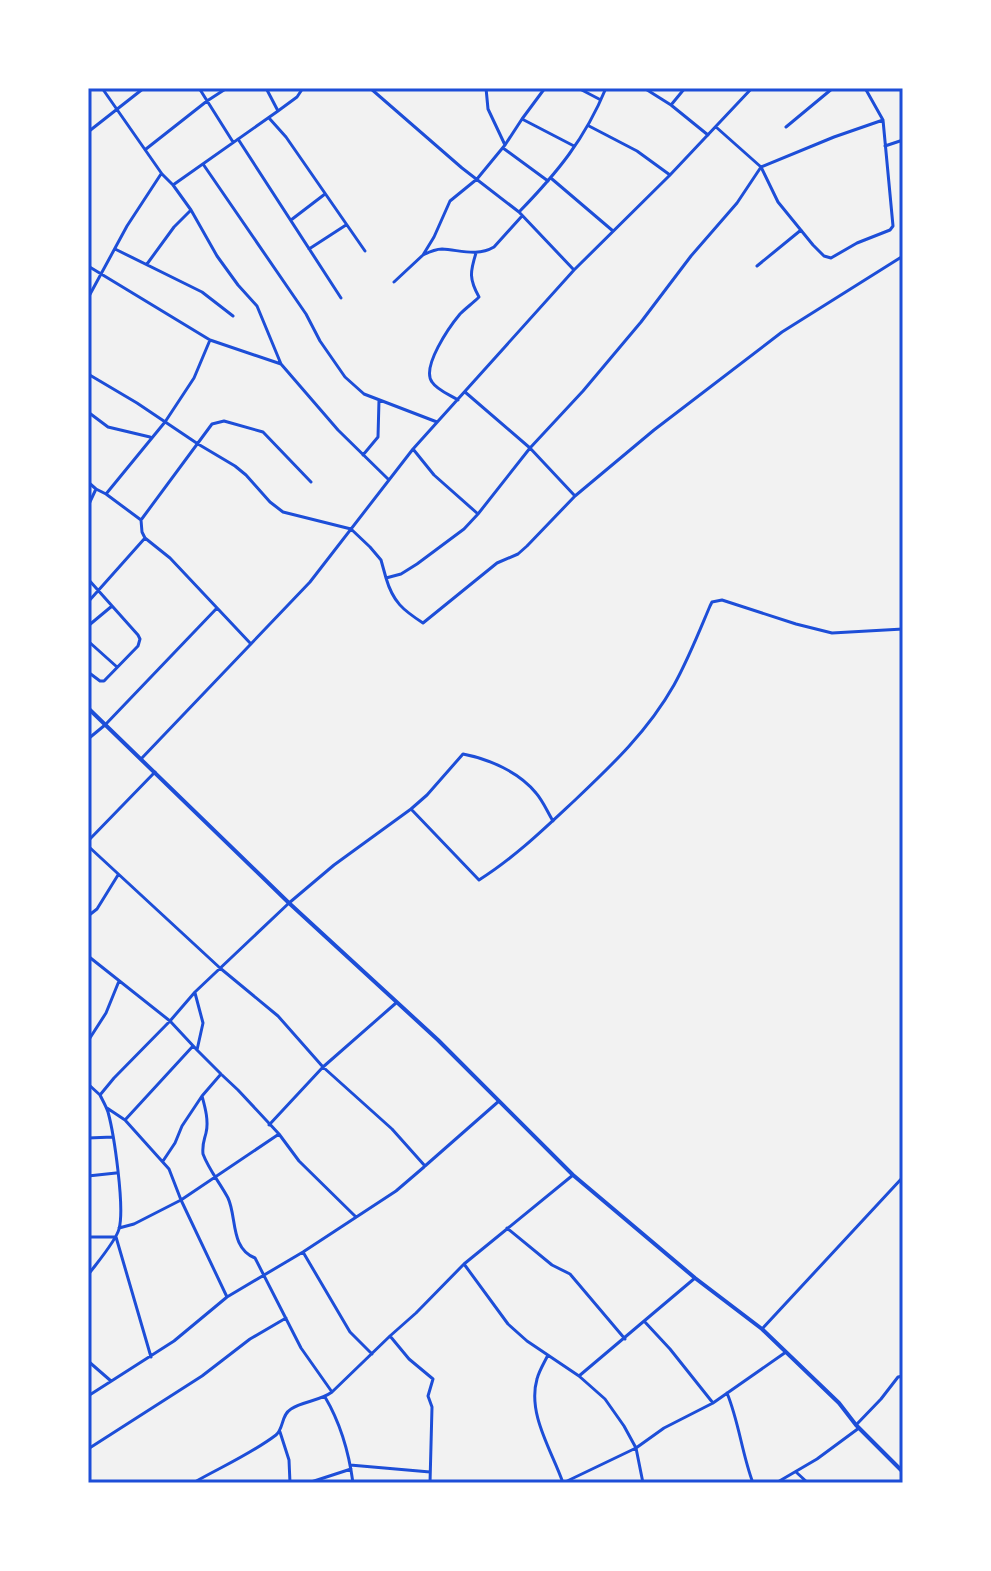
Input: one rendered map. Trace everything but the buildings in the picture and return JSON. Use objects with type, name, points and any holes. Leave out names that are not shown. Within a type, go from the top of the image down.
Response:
[{"type":"street","points":[[102,88],[191,210],[217,256],[257,306],[281,364],[338,430],[389,480]]},
{"type":"street","points":[[88,132],[144,88]]},
{"type":"street","points":[[199,88],[233,142]]},
{"type":"street","points":[[146,149],[227,88]]},
{"type":"street","points":[[266,88],[278,111]]},
{"type":"street","points":[[173,185],[269,118],[297,97],[303,88]]},
{"type":"street","points":[[370,88],[520,214],[574,270]]},
{"type":"street","points":[[486,88],[488,109],[504,146],[613,231]]},
{"type":"street","points":[[394,282],[423,255],[450,201],[477,179],[545,88]]},
{"type":"street","points":[[578,88],[601,100]]},
{"type":"street","points":[[423,255],[440,249],[482,253],[494,247],[550,180],[589,126],[606,88]]},
{"type":"street","points":[[644,88],[708,135]]},
{"type":"street","points":[[671,105],[685,88]]},
{"type":"street","points":[[141,759],[310,582],[413,449],[574,270],[752,88]]},
{"type":"street","points":[[786,127],[833,88]]},
{"type":"street","points":[[716,127],[761,167],[778,202],[824,256],[831,258],[893,226],[883,120],[865,88]]},
{"type":"street","points":[[269,118],[286,137],[365,251]]},
{"type":"street","points":[[522,119],[574,146]]},
{"type":"street","points":[[386,578],[401,574],[417,564],[464,529],[478,514],[530,448],[641,322],[691,256],[737,203],[761,167],[883,120]]},
{"type":"street","points":[[589,126],[637,151],[670,175]]},
{"type":"street","points":[[238,139],[341,298]]},
{"type":"street","points":[[885,146],[903,140]]},
{"type":"street","points":[[203,164],[306,314],[345,377],[364,394],[437,422]]},
{"type":"street","points":[[88,298],[162,174]]},
{"type":"street","points":[[291,220],[325,194]]},
{"type":"street","points":[[147,264],[174,227],[191,210]]},
{"type":"street","points":[[309,249],[346,225]]},
{"type":"street","points":[[757,266],[801,230]]},
{"type":"street","points":[[115,249],[202,292],[233,316]]},
{"type":"street","points":[[458,400],[432,383],[429,372],[438,346],[467,307],[479,297],[471,281],[476,253]]},
{"type":"street","points":[[88,374],[235,466],[283,512],[351,529],[381,560],[390,589],[401,607],[423,623],[497,563],[518,554],[575,496],[654,430],[782,332],[903,256]]},
{"type":"street","points":[[88,266],[210,340],[281,364]]},
{"type":"street","points":[[106,494],[165,422],[195,375],[210,340]]},
{"type":"street","points":[[465,392],[530,448],[575,496]]},
{"type":"street","points":[[363,455],[378,437],[379,400]]},
{"type":"street","points":[[88,412],[108,427],[151,437]]},
{"type":"street","points":[[251,644],[170,558],[145,538],[141,520],[212,424],[219,421],[257,429],[269,436],[311,482]]},
{"type":"street","points":[[413,449],[434,475],[478,514]]},
{"type":"street","points":[[88,482],[141,520]]},
{"type":"street","points":[[88,506],[96,489]]},
{"type":"street","points":[[88,602],[145,538]]},
{"type":"street","points":[[88,579],[140,639],[138,646],[102,681],[89,674]]},
{"type":"street","points":[[411,809],[479,880],[502,865],[629,749],[675,684],[712,602],[722,600],[832,633],[903,629]]},
{"type":"street","points":[[88,626],[112,606]]},
{"type":"street","points":[[88,739],[217,608]]},
{"type":"street","points":[[88,641],[117,667]]},
{"type":"street","points":[[88,708],[289,903],[438,1040],[573,1175],[695,1278],[762,1329],[839,1403],[903,1472]]},
{"type":"street","points":[[100,1095],[195,992],[289,903],[334,865],[411,809],[463,754],[483,759],[515,775],[538,795],[553,821]]},
{"type":"street","points":[[155,772],[88,843],[220,968],[278,1016],[323,1067],[392,1129],[425,1166]]},
{"type":"street","points":[[88,916],[97,909],[119,873]]},
{"type":"street","points":[[88,956],[170,1021],[279,1134],[299,1161],[356,1217]]},
{"type":"street","points":[[88,1041],[106,1013],[120,980]]},
{"type":"street","points":[[125,1120],[196,1048],[202,1037],[203,1023],[195,992]]},
{"type":"street","points":[[269,1125],[323,1067],[396,1003]]},
{"type":"street","points":[[163,1161],[202,1096],[221,1074]]},
{"type":"street","points":[[88,1084],[100,1095],[107,1108],[117,1173],[119,1228],[116,1237],[88,1275]]},
{"type":"street","points":[[202,1096],[207,1121],[202,1149],[231,1206],[238,1238],[246,1253],[255,1258],[301,1348],[332,1392]]},
{"type":"street","points":[[88,1396],[174,1341],[227,1297],[396,1191],[499,1101]]},
{"type":"street","points":[[107,1108],[125,1120],[163,1161],[227,1297]]},
{"type":"street","points":[[119,1228],[134,1224],[181,1200],[279,1134]]},
{"type":"street","points":[[88,1138],[113,1137]]},
{"type":"street","points":[[88,1176],[117,1173]]},
{"type":"street","points":[[290,1483],[289,1460],[280,1432],[287,1411],[332,1392],[464,1264],[573,1175]]},
{"type":"street","points":[[762,1329],[903,1177]]},
{"type":"street","points":[[507,1228],[545,1260],[570,1274],[625,1339]]},
{"type":"street","points":[[88,1237],[116,1237]]},
{"type":"street","points":[[116,1237],[151,1357]]},
{"type":"street","points":[[303,1252],[350,1332],[372,1354]]},
{"type":"street","points":[[464,1264],[508,1324],[605,1399],[636,1448],[643,1483]]},
{"type":"street","points":[[579,1376],[695,1278]]},
{"type":"street","points":[[88,1449],[286,1318]]},
{"type":"street","points":[[644,1321],[713,1403]]},
{"type":"street","points":[[390,1336],[409,1359],[433,1379],[428,1396],[432,1407],[430,1483]]},
{"type":"street","points":[[548,1355],[537,1377],[535,1406],[563,1483],[636,1448],[664,1428],[713,1403],[786,1352]]},
{"type":"street","points":[[88,1361],[111,1381]]},
{"type":"street","points":[[776,1483],[817,1459],[858,1426],[898,1377],[903,1376]]},
{"type":"street","points":[[727,1393],[753,1483]]},
{"type":"street","points":[[325,1397],[340,1430],[353,1483]]},
{"type":"street","points":[[193,1483],[280,1432]]},
{"type":"street","points":[[308,1483],[351,1467],[430,1472]]},
{"type":"street","points":[[796,1472],[808,1483]]}]
